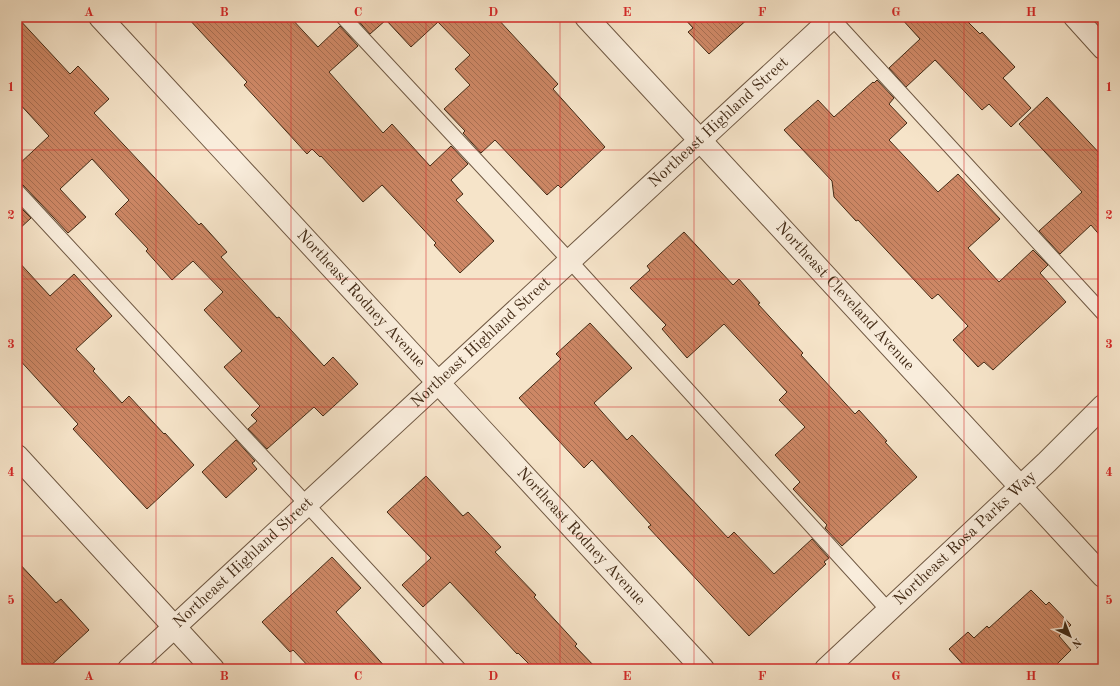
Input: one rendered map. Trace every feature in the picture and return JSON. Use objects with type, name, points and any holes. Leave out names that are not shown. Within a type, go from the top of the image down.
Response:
[{"type":"street","name":"Northeast Rodney Avenue","points":[[100,17],[703,669]]},
{"type":"street","name":"Northeast Cleveland Avenue","points":[[586,17],[1103,576]]},
{"type":"street","name":"Northeast Highland Street","points":[[129,669],[832,17]]},
{"type":"street","points":[[1075,17],[1103,48]]},
{"type":"street","name":"Northeast Rosa Parks Way","points":[[826,669],[1021,487],[1103,406]]},
{"type":"street","points":[[17,456],[213,669]]},
{"type":"lane","points":[[343,17],[570,261],[889,611]]},
{"type":"lane","points":[[832,17],[1103,313]]},
{"type":"lane","points":[[17,191],[459,669]]},
{"type":"building","points":[[17,17],[70,74],[78,66],[109,99],[94,113],[199,225],[201,223],[227,252],[221,257],[277,318],[279,317],[324,366],[333,357],[358,384],[323,416],[314,407],[267,449],[248,429],[257,421],[251,415],[260,406],[224,367],[242,351],[204,310],[223,292],[193,261],[172,280],[146,251],[148,249],[115,214],[129,200],[92,159],[60,189],[86,217],[68,233],[23,185],[17,183],[17,166],[49,136],[17,101]]},
{"type":"building","points":[[187,17],[290,17],[318,47],[340,26],[358,46],[329,72],[383,133],[392,124],[430,166],[451,146],[468,164],[451,180],[463,194],[456,200],[494,241],[460,273],[434,245],[436,243],[382,185],[363,202],[321,156],[320,157],[312,149],[307,154],[244,85],[247,82]]},
{"type":"building","points":[[355,17],[496,17],[558,84],[553,89],[605,147],[561,188],[558,185],[547,195],[495,140],[481,153],[463,133],[465,131],[444,109],[470,85],[455,69],[470,55],[438,22],[411,47],[386,20],[370,34]]},
{"type":"building","points":[[683,17],[750,17],[709,54],[688,32],[693,28]]},
{"type":"building","points":[[900,17],[963,17],[980,34],[982,32],[1015,67],[1003,78],[1031,108],[1011,127],[989,104],[982,110],[935,60],[906,87],[889,68],[920,39]]},
{"type":"building","points":[[877,80],[894,98],[889,104],[907,123],[889,140],[938,192],[958,174],[1000,219],[968,248],[999,282],[1033,250],[1048,265],[1040,273],[1066,302],[993,370],[984,362],[978,367],[953,340],[968,326],[938,294],[932,299],[858,220],[856,221],[834,197],[832,181],[784,130],[818,100],[834,117]]},
{"type":"building","points":[[1047,97],[1103,157],[1103,239],[1091,225],[1060,254],[1039,231],[1082,192],[1019,124]]},
{"type":"building","points":[[17,204],[31,218],[17,231]]},
{"type":"building","points":[[684,232],[733,285],[739,279],[760,303],[758,304],[803,353],[801,355],[855,414],[859,410],[887,441],[885,442],[917,477],[842,546],[825,528],[827,525],[793,489],[800,482],[775,455],[805,427],[779,400],[787,392],[724,324],[687,358],[662,329],[666,325],[630,288],[650,270],[647,266]]},
{"type":"building","points":[[17,260],[50,296],[74,274],[112,316],[76,349],[95,369],[93,371],[122,403],[129,396],[194,465],[147,509],[73,429],[78,424],[17,357]]},
{"type":"building","points":[[590,323],[632,368],[594,403],[627,440],[632,435],[728,538],[734,532],[774,574],[812,539],[829,558],[824,562],[826,564],[749,636],[648,527],[651,525],[592,460],[584,468],[519,398],[561,359],[556,354]]},
{"type":"building","points":[[236,440],[255,461],[252,463],[257,469],[226,498],[202,472]]},
{"type":"building","points":[[426,476],[463,516],[468,512],[501,547],[495,552],[536,595],[534,597],[577,644],[575,646],[597,669],[534,669],[518,653],[517,654],[450,582],[423,607],[402,585],[431,558],[387,512]]},
{"type":"building","points":[[332,557],[361,588],[336,612],[387,669],[311,669],[293,650],[290,652],[262,622]]},
{"type":"building","points":[[17,561],[56,603],[61,599],[89,630],[47,669],[17,669]]},
{"type":"building","points":[[1031,590],[1046,605],[1049,602],[1071,625],[1059,636],[1071,650],[1052,669],[967,669],[949,649],[968,632],[974,638],[987,626],[989,628]]}]
